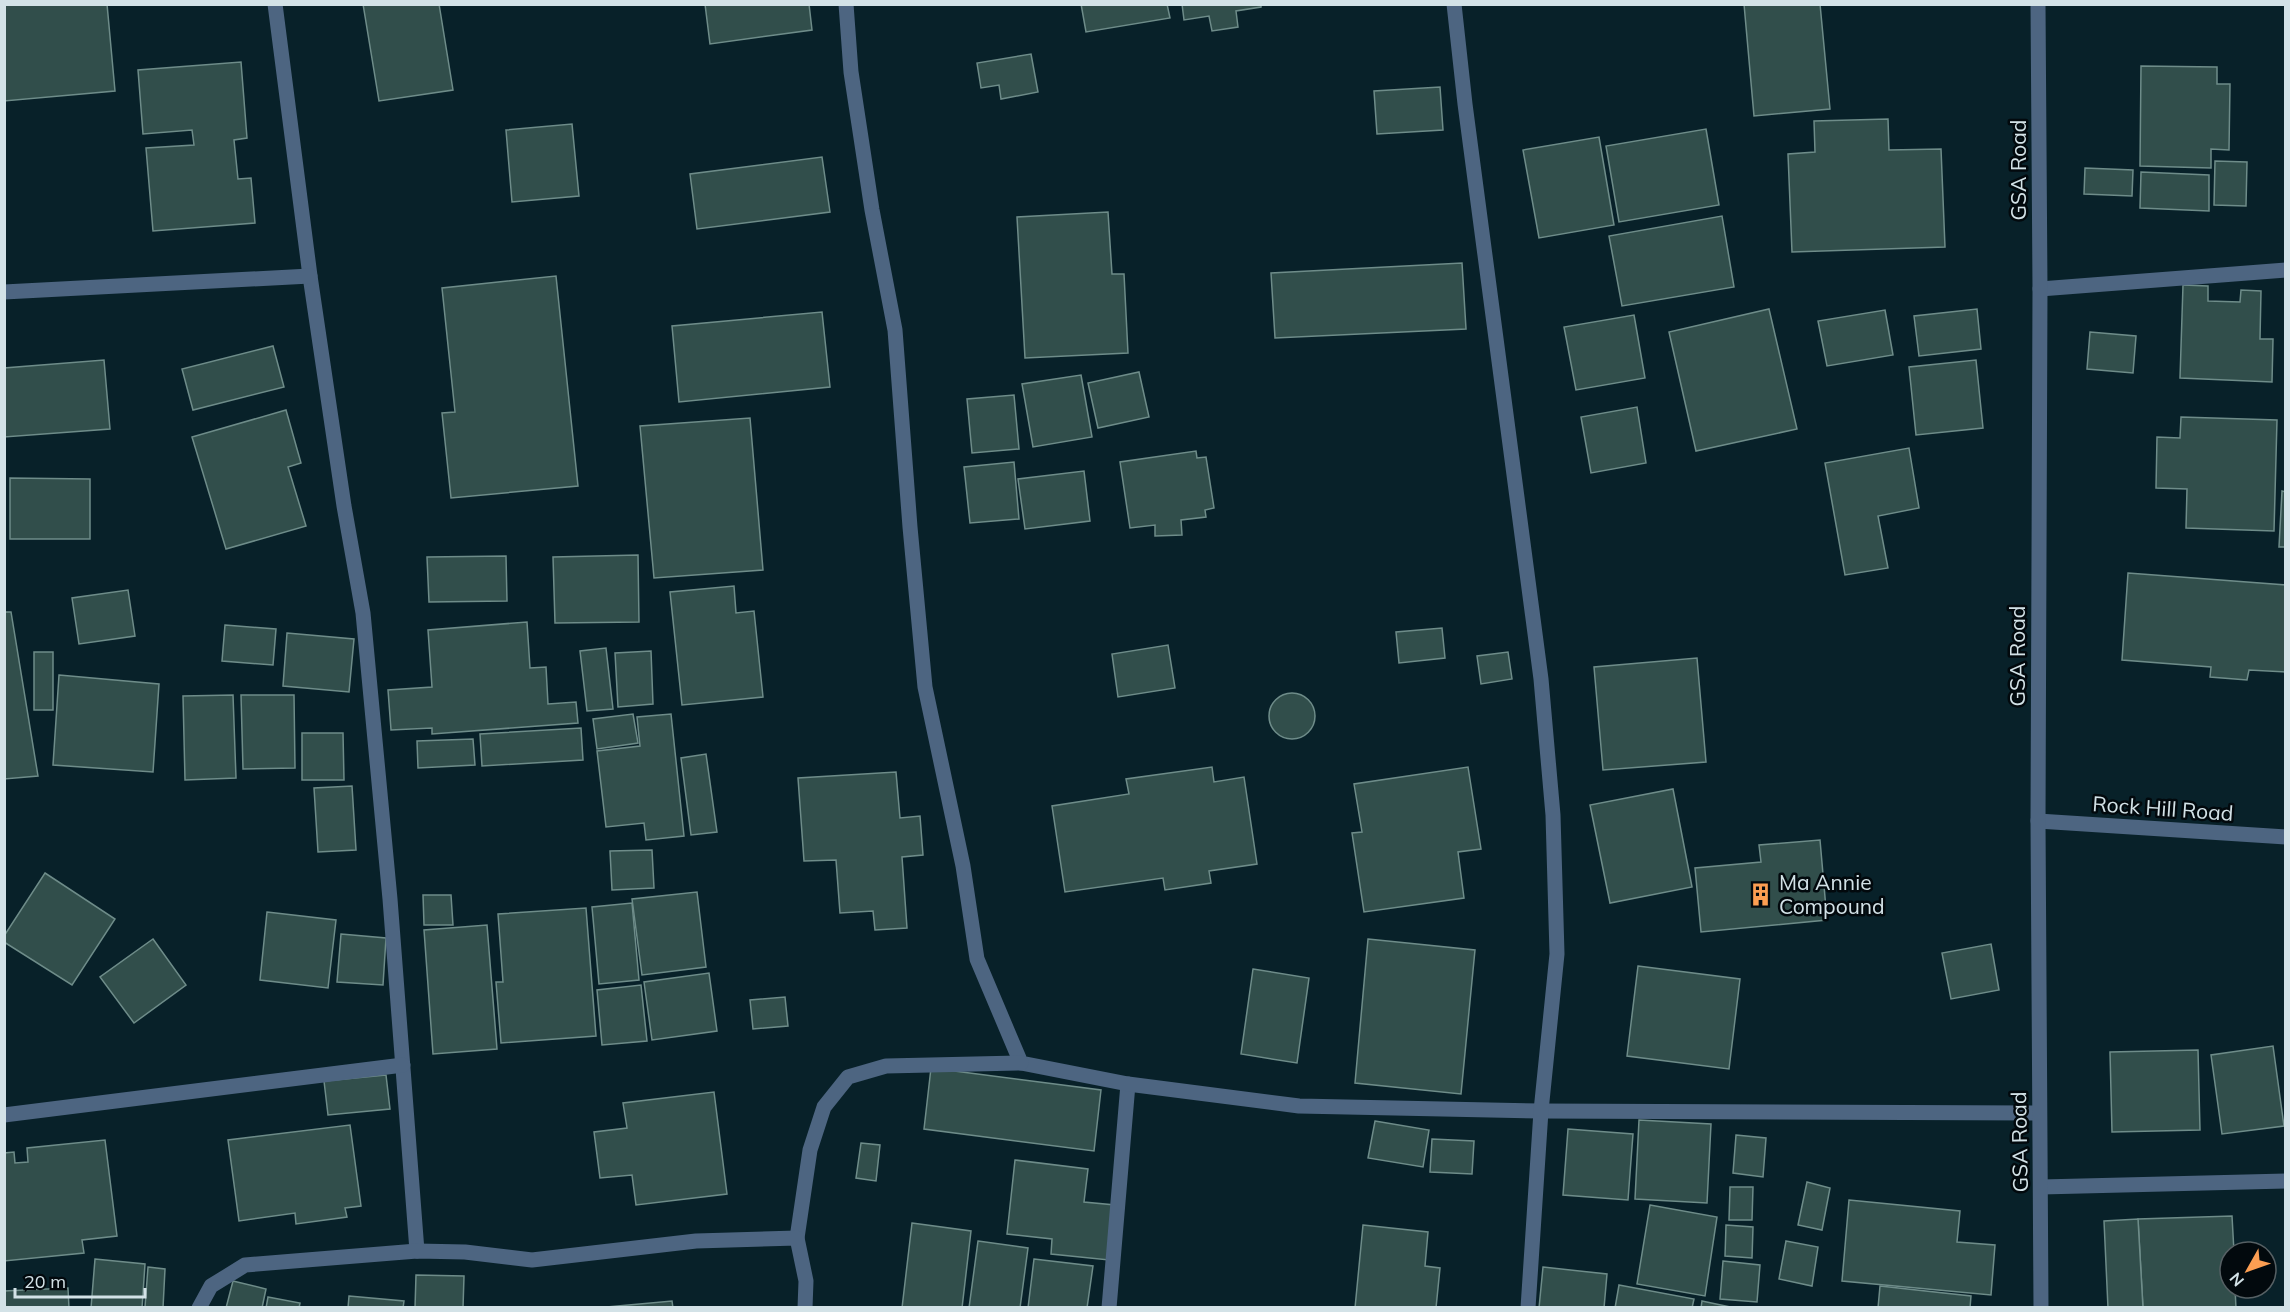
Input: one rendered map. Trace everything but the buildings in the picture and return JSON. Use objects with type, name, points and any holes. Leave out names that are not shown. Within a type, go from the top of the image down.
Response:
[{"type":"street","points":[[275,4],[310,276],[344,506],[363,613],[390,899],[417,1251]]},
{"type":"street","points":[[846,4],[851,72],[872,210],[895,330],[910,527],[926,687],[963,866],[977,959],[1021,1063]]},
{"type":"street","points":[[1454,4],[1468,128],[1541,680],[1553,815],[1557,954],[1541,1111],[1528,1308]]},
{"type":"street","name":"GSA Road","points":[[2038,4],[2040,289],[2038,821],[2041,1308]]},
{"type":"street","points":[[2040,289],[2286,270]]},
{"type":"street","points":[[4,291],[310,276]]},
{"type":"street","name":"Rock Hill Road","points":[[2038,821],[2286,837]]},
{"type":"street","points":[[806,1308],[806,1281],[797,1238],[810,1150],[824,1107],[848,1077],[886,1066],[1021,1063],[1128,1084],[1299,1106],[1541,1111],[2039,1113]]},
{"type":"street","points":[[4,1115],[403,1065]]},
{"type":"street","points":[[1108,1308],[1128,1084]]},
{"type":"street","points":[[2041,1187],[2286,1180]]},
{"type":"street","points":[[200,1308],[211,1286],[245,1265],[417,1251],[465,1252],[532,1260],[696,1241],[797,1238]]},
{"type":"place","name":"Ma Annie Compound","points":[[1761,894]]}]
